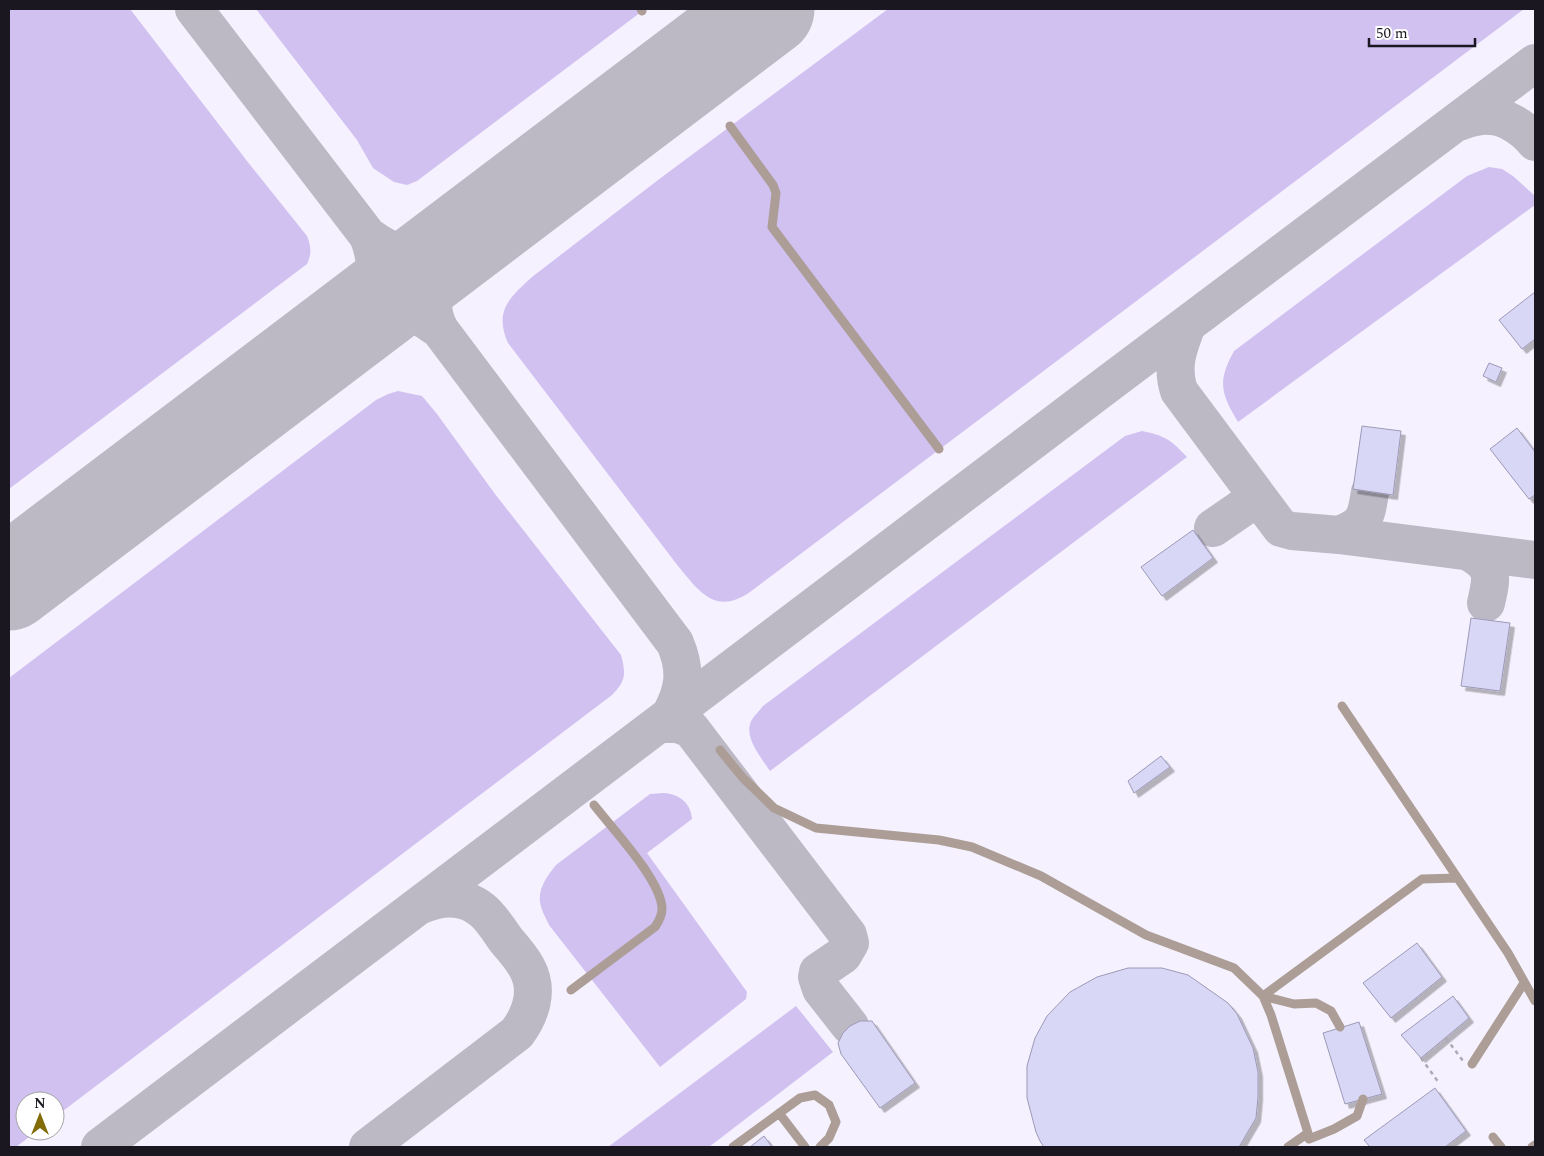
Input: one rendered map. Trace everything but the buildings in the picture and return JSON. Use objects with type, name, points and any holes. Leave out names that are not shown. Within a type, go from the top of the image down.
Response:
[{"type":"lane","points":[[730,126],[773,185],[776,193],[772,227],[939,449]]},
{"type":"lane","points":[[1342,706],[1508,953],[1535,1001]]},
{"type":"lane","points":[[720,750],[743,778],[774,808],[816,828],[939,840],[972,847],[1041,876],[1146,935],[1234,968],[1263,996],[1271,1015],[1309,1140]]},
{"type":"lane","points":[[571,990],[655,927],[661,917],[662,907],[659,895],[649,875],[594,805]]},
{"type":"lane","points":[[1263,996],[1422,879],[1457,878]]},
{"type":"lane","points":[[1469,1064],[1524,983]]},
{"type":"lane","points":[[1263,996],[1294,1004],[1316,1003],[1331,1011],[1340,1028]]},
{"type":"lane","points":[[733,1147],[800,1098],[815,1095],[829,1105],[836,1122],[829,1138],[820,1147]]},
{"type":"lane","points":[[1288,1147],[1334,1129],[1357,1116],[1363,1099]]},
{"type":"lane","points":[[779,1113],[805,1147]]},
{"type":"lane","points":[[1493,1137],[1501,1147]]},
{"type":"path","points":[[1446,1038],[1469,1064]]},
{"type":"path","points":[[1421,1058],[1438,1083]]},
{"type":"shaded area","points":[[9,9],[130,9],[307,236],[310,257],[307,264],[9,489]]},
{"type":"shaded area","points":[[256,9],[645,9],[417,181],[407,185],[394,182],[373,168],[357,140]]},
{"type":"shaded area","points":[[888,9],[1524,9],[750,592],[738,599],[727,602],[717,601],[701,592],[678,566],[508,343],[504,332],[503,314],[511,299],[532,277],[658,180]]},
{"type":"shaded area","points":[[1489,167],[1502,169],[1513,176],[1535,196],[1535,205],[1238,422],[1228,403],[1223,387],[1225,371],[1234,351],[1467,176]]},
{"type":"shaded area","points":[[398,391],[422,396],[437,414],[495,494],[621,655],[624,677],[620,686],[612,695],[65,1109],[65,1091],[15,1091],[15,1141],[24,1141],[16,1147],[9,1147],[9,678],[376,400]]},
{"type":"shaded area","points":[[1142,431],[1168,439],[1187,457],[770,771],[754,746],[749,731],[753,718],[763,706],[1125,436]]},
{"type":"shaded area","points":[[664,793],[675,795],[683,800],[689,808],[692,819],[647,853],[747,992],[746,999],[660,1067],[549,925],[541,908],[540,897],[544,882],[556,865],[650,794]]},
{"type":"shaded area","points":[[796,1006],[833,1052],[709,1147],[608,1147]]},
{"type":"taxiway","points":[[194,9],[368,236],[395,252],[411,255],[442,255],[433,292],[434,311],[440,330],[675,643],[681,663],[682,681],[681,690],[669,717]]},
{"type":"taxiway","points":[[100,1147],[1535,63]]},
{"type":"taxiway","points":[[1458,122],[1481,116],[1502,118],[1521,128],[1535,142]]},
{"type":"taxiway","points":[[362,316],[375,277],[374,258],[368,236]]},
{"type":"taxiway","points":[[362,316],[389,312],[410,313],[422,318],[440,330]]},
{"type":"taxiway","points":[[1187,325],[1178,350],[1176,366],[1179,391],[1281,528],[1292,531],[1339,535],[1535,560]]},
{"type":"taxiway","points":[[1339,535],[1354,528],[1363,520],[1370,492]]},
{"type":"taxiway","points":[[1213,528],[1245,506]]},
{"type":"taxiway","points":[[1481,554],[1469,552],[1477,557],[1490,573],[1490,586],[1486,603]]},
{"type":"taxiway","points":[[660,724],[678,724],[691,729],[848,935],[850,943],[843,955],[818,972],[817,977],[821,989],[850,1026]]},
{"type":"taxiway","points":[[368,1147],[517,1033],[526,1018],[532,1002],[531,976],[527,968],[492,920],[482,910],[467,901],[459,899],[443,899],[419,906]]},
{"type":"runway","points":[[9,583],[767,9]]}]
